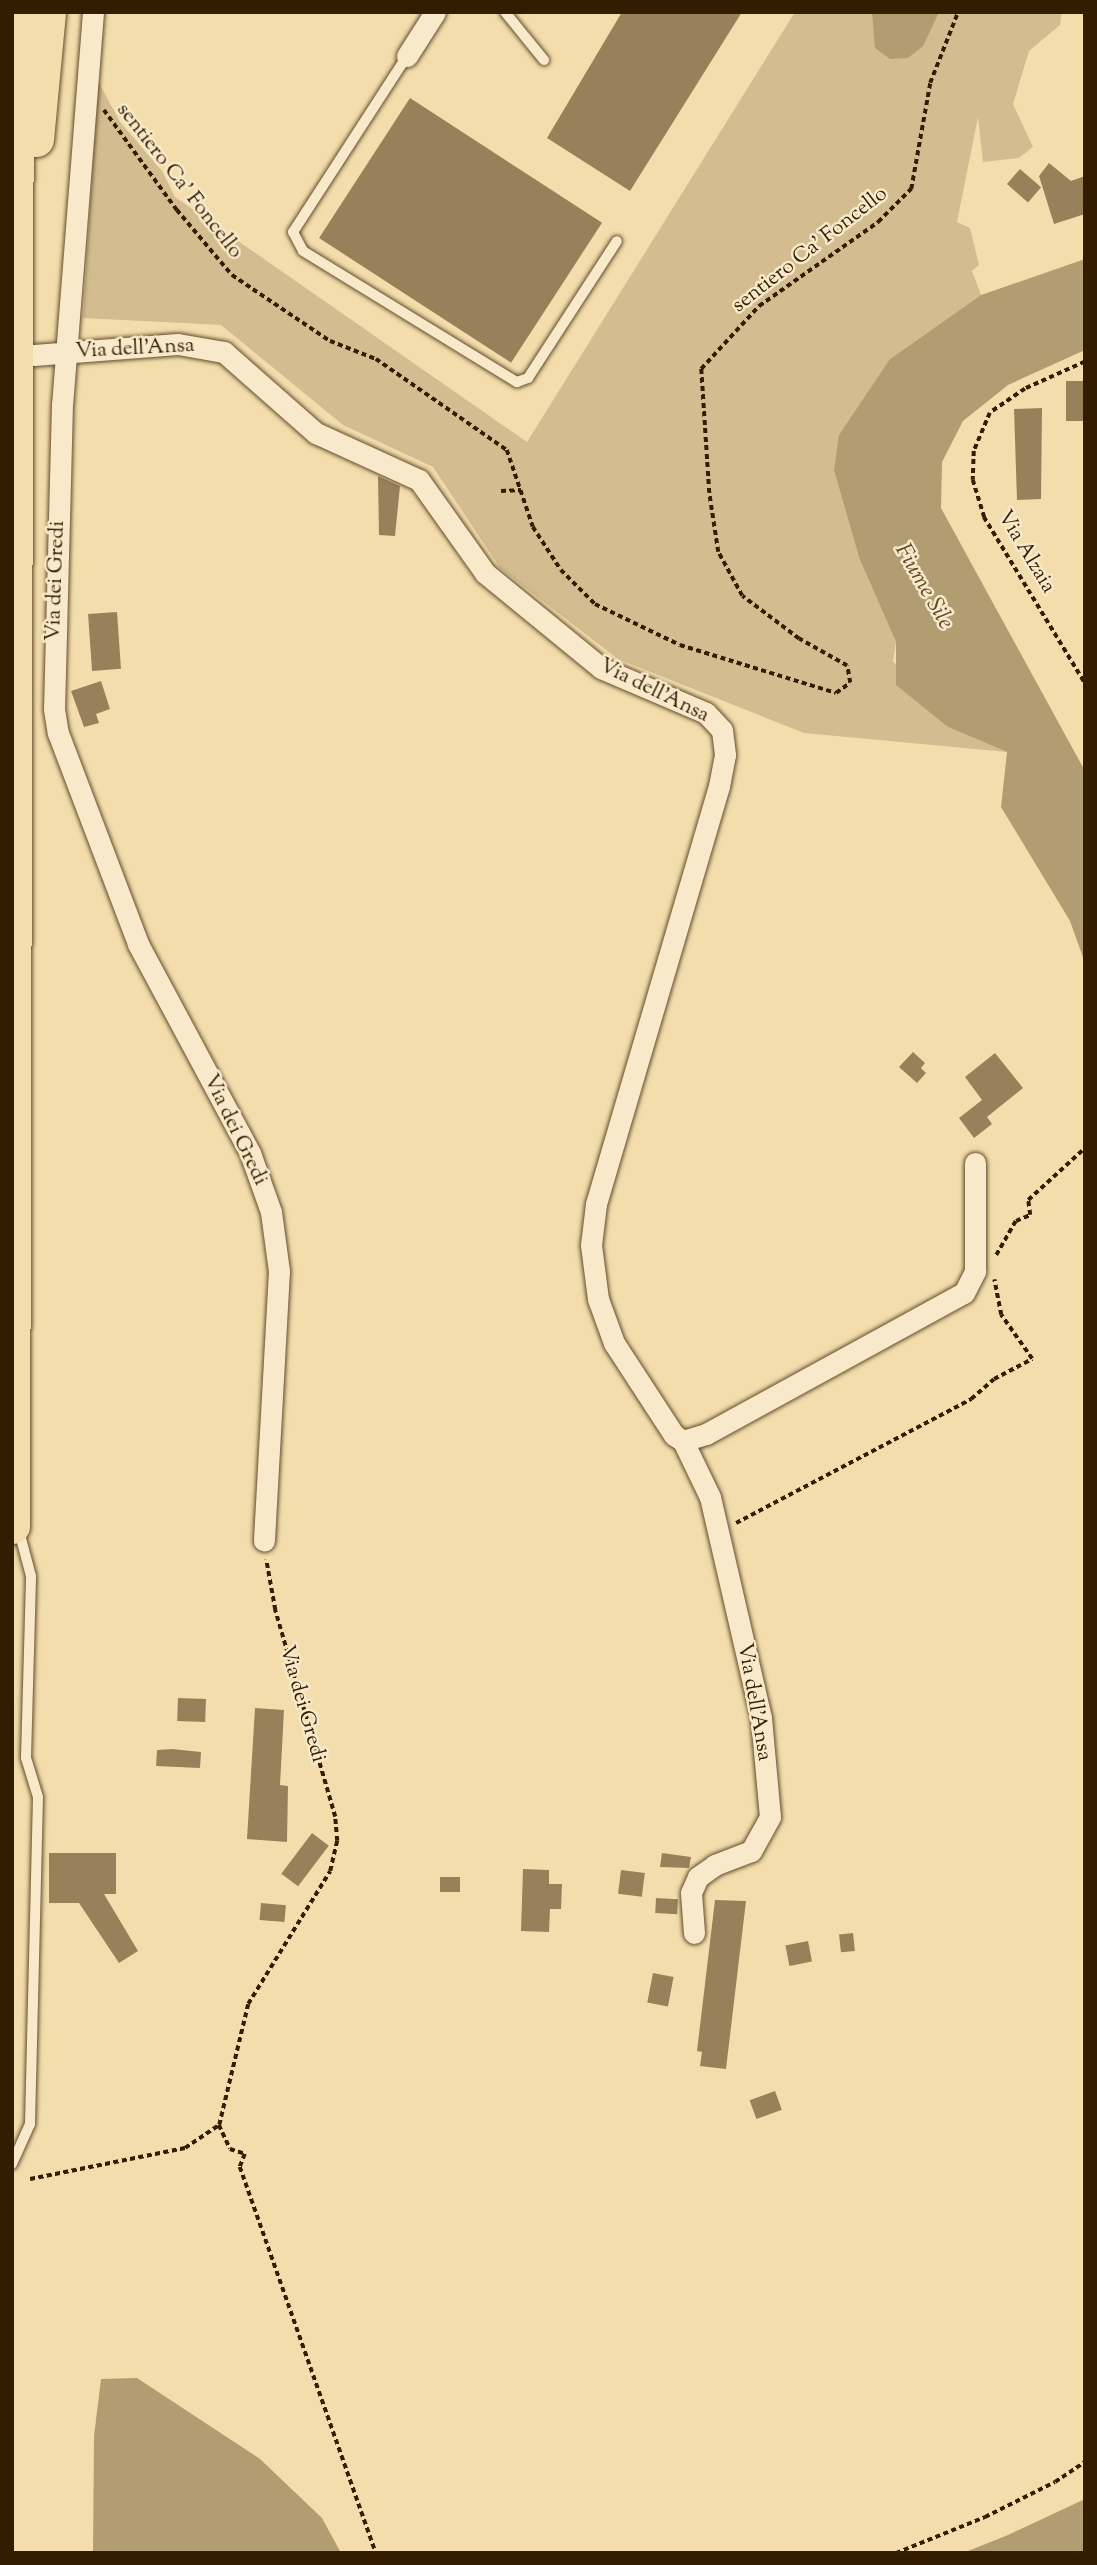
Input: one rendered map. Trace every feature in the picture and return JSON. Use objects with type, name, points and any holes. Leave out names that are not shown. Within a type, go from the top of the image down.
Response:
[{"type":"highway","points":[[12,1526],[16,12]]},
{"type":"highway","points":[[17,281],[48,12]]},
{"type":"street","name":"Via dei Gredi","points":[[93,12],[65,352],[54,630],[55,720],[138,944],[246,1144],[271,1212],[279,1271],[264,1541]]},
{"type":"street","points":[[407,56],[435,12]]},
{"type":"street","name":"Via dell'Ansa","points":[[34,355],[178,344],[207,346],[233,357],[316,433],[419,480],[485,573],[601,668],[706,713],[722,730],[723,769],[599,1195],[591,1245],[598,1299],[614,1343],[674,1435],[683,1441],[702,1478],[720,1534],[761,1718],[770,1817],[751,1852],[715,1865],[698,1877],[691,1893],[694,1933]]},
{"type":"street","points":[[683,1441],[706,1434],[964,1293],[975,1271],[975,1163]]},
{"type":"lane","points":[[505,12],[544,60]]},
{"type":"lane","points":[[407,56],[293,232],[303,251],[517,382],[527,378],[617,241]]},
{"type":"lane","points":[[12,2164],[30,2124],[38,1797],[26,1758],[31,1576],[13,1505]]},
{"type":"path","name":"sentiero Ca' Foncello","points":[[88,83],[177,210],[232,275],[330,341],[376,359],[484,431],[507,450],[533,527],[561,570],[596,604],[680,645],[789,682],[836,693],[850,682],[847,666],[799,639],[742,596],[718,552],[709,493],[701,369],[759,306],[878,222],[911,189],[930,83],[958,12]]},
{"type":"path","name":"Via Alzaia","points":[[1085,362],[1025,389],[990,414],[974,451],[973,470],[984,517],[1085,683]]},
{"type":"path","points":[[501,491],[521,490]]},
{"type":"path","points":[[995,1263],[1002,1239],[1016,1221],[1030,1214],[1028,1200],[1085,1148]]},
{"type":"path","points":[[720,1534],[750,1513],[798,1493],[807,1484],[971,1399],[994,1379],[1032,1359],[1001,1315],[994,1295],[994,1273]]},
{"type":"path","name":"Via dei Gredi","points":[[219,2125],[244,2013],[330,1871],[337,1841],[332,1807],[275,1611],[264,1541]]},
{"type":"path","points":[[30,2179],[185,2148],[219,2125],[229,2148],[245,2154],[240,2167],[376,2553]]},
{"type":"path","points":[[896,2553],[997,2511],[1055,2482],[1085,2462]]},
{"type":"shaded area","points":[[795,12],[1062,12],[1060,25],[1029,51],[1013,104],[1033,147],[1019,158],[983,162],[978,117],[957,222],[970,228],[979,265],[972,271],[981,295],[890,359],[860,560],[896,642],[893,661],[948,727],[1007,752],[804,733],[618,659],[500,568],[433,467],[343,425],[221,325],[83,318],[98,81],[120,122],[162,171],[175,197],[527,442]]},
{"type":"water","points":[[872,12],[939,12],[923,46],[908,58],[890,59],[875,48]]},
{"type":"water","name":"Fiume Sile","points":[[1085,259],[1085,350],[1008,385],[963,421],[942,462],[941,508],[1085,771],[1085,963],[1070,921],[1001,807],[1007,752],[948,727],[896,685],[896,642],[860,560],[834,470],[839,435],[890,359],[981,295]]},
{"type":"water","points":[[137,2378],[260,2459],[322,2518],[341,2553],[93,2553],[94,2436],[101,2379]]},
{"type":"water","points":[[1085,2499],[1085,2553],[963,2553],[1008,2535]]},
{"type":"building","points":[[622,12],[742,12],[630,191],[547,138]]},
{"type":"building","points":[[410,98],[602,223],[511,363],[319,238]]},
{"type":"building","points":[[1049,163],[1071,181],[1085,176],[1085,214],[1054,224],[1039,176]]},
{"type":"building","points":[[1020,169],[1041,187],[1028,202],[1007,184]]},
{"type":"building","points":[[1066,381],[1085,381],[1085,421],[1066,421]]},
{"type":"building","points":[[1042,408],[1041,499],[1017,500],[1014,409]]},
{"type":"building","points":[[378,476],[400,486],[395,536],[379,535]]},
{"type":"building","points":[[117,612],[121,669],[92,671],[88,614]]},
{"type":"building","points":[[101,681],[110,709],[96,714],[99,723],[84,727],[71,691]]},
{"type":"building","points":[[913,1052],[925,1063],[921,1068],[926,1073],[917,1083],[899,1067]]},
{"type":"building","points":[[995,1053],[1023,1088],[987,1117],[992,1124],[974,1138],[959,1118],[982,1100],[965,1077]]},
{"type":"building","points":[[178,1698],[206,1699],[205,1722],[177,1721]]},
{"type":"building","points":[[255,1708],[284,1710],[280,1785],[288,1786],[287,1842],[247,1839]]},
{"type":"building","points":[[157,1750],[201,1752],[200,1768],[156,1766]]},
{"type":"building","points":[[312,1833],[329,1846],[298,1886],[281,1874]]},
{"type":"building","points":[[49,1853],[116,1853],[116,1894],[104,1894],[138,1951],[119,1963],[79,1903],[49,1903]]},
{"type":"building","points":[[662,1853],[691,1857],[689,1868],[660,1867]]},
{"type":"building","points":[[523,1869],[549,1870],[549,1884],[562,1884],[561,1909],[550,1909],[549,1932],[521,1931]]},
{"type":"building","points":[[621,1870],[645,1873],[642,1897],[618,1894]]},
{"type":"building","points":[[440,1877],[460,1877],[460,1892],[440,1892]]},
{"type":"building","points":[[656,1898],[678,1899],[677,1914],[655,1913]]},
{"type":"building","points":[[715,1900],[746,1901],[726,2069],[700,2066],[702,2052],[697,2051]]},
{"type":"building","points":[[261,1903],[286,1905],[284,1922],[260,1920]]},
{"type":"building","points":[[853,1933],[855,1951],[841,1952],[839,1934]]},
{"type":"building","points":[[808,1941],[812,1962],[789,1966],[785,1945]]},
{"type":"building","points":[[653,1973],[674,1977],[668,2006],[647,2002]]},
{"type":"building","points":[[775,2091],[782,2110],[756,2119],[750,2100]]}]
